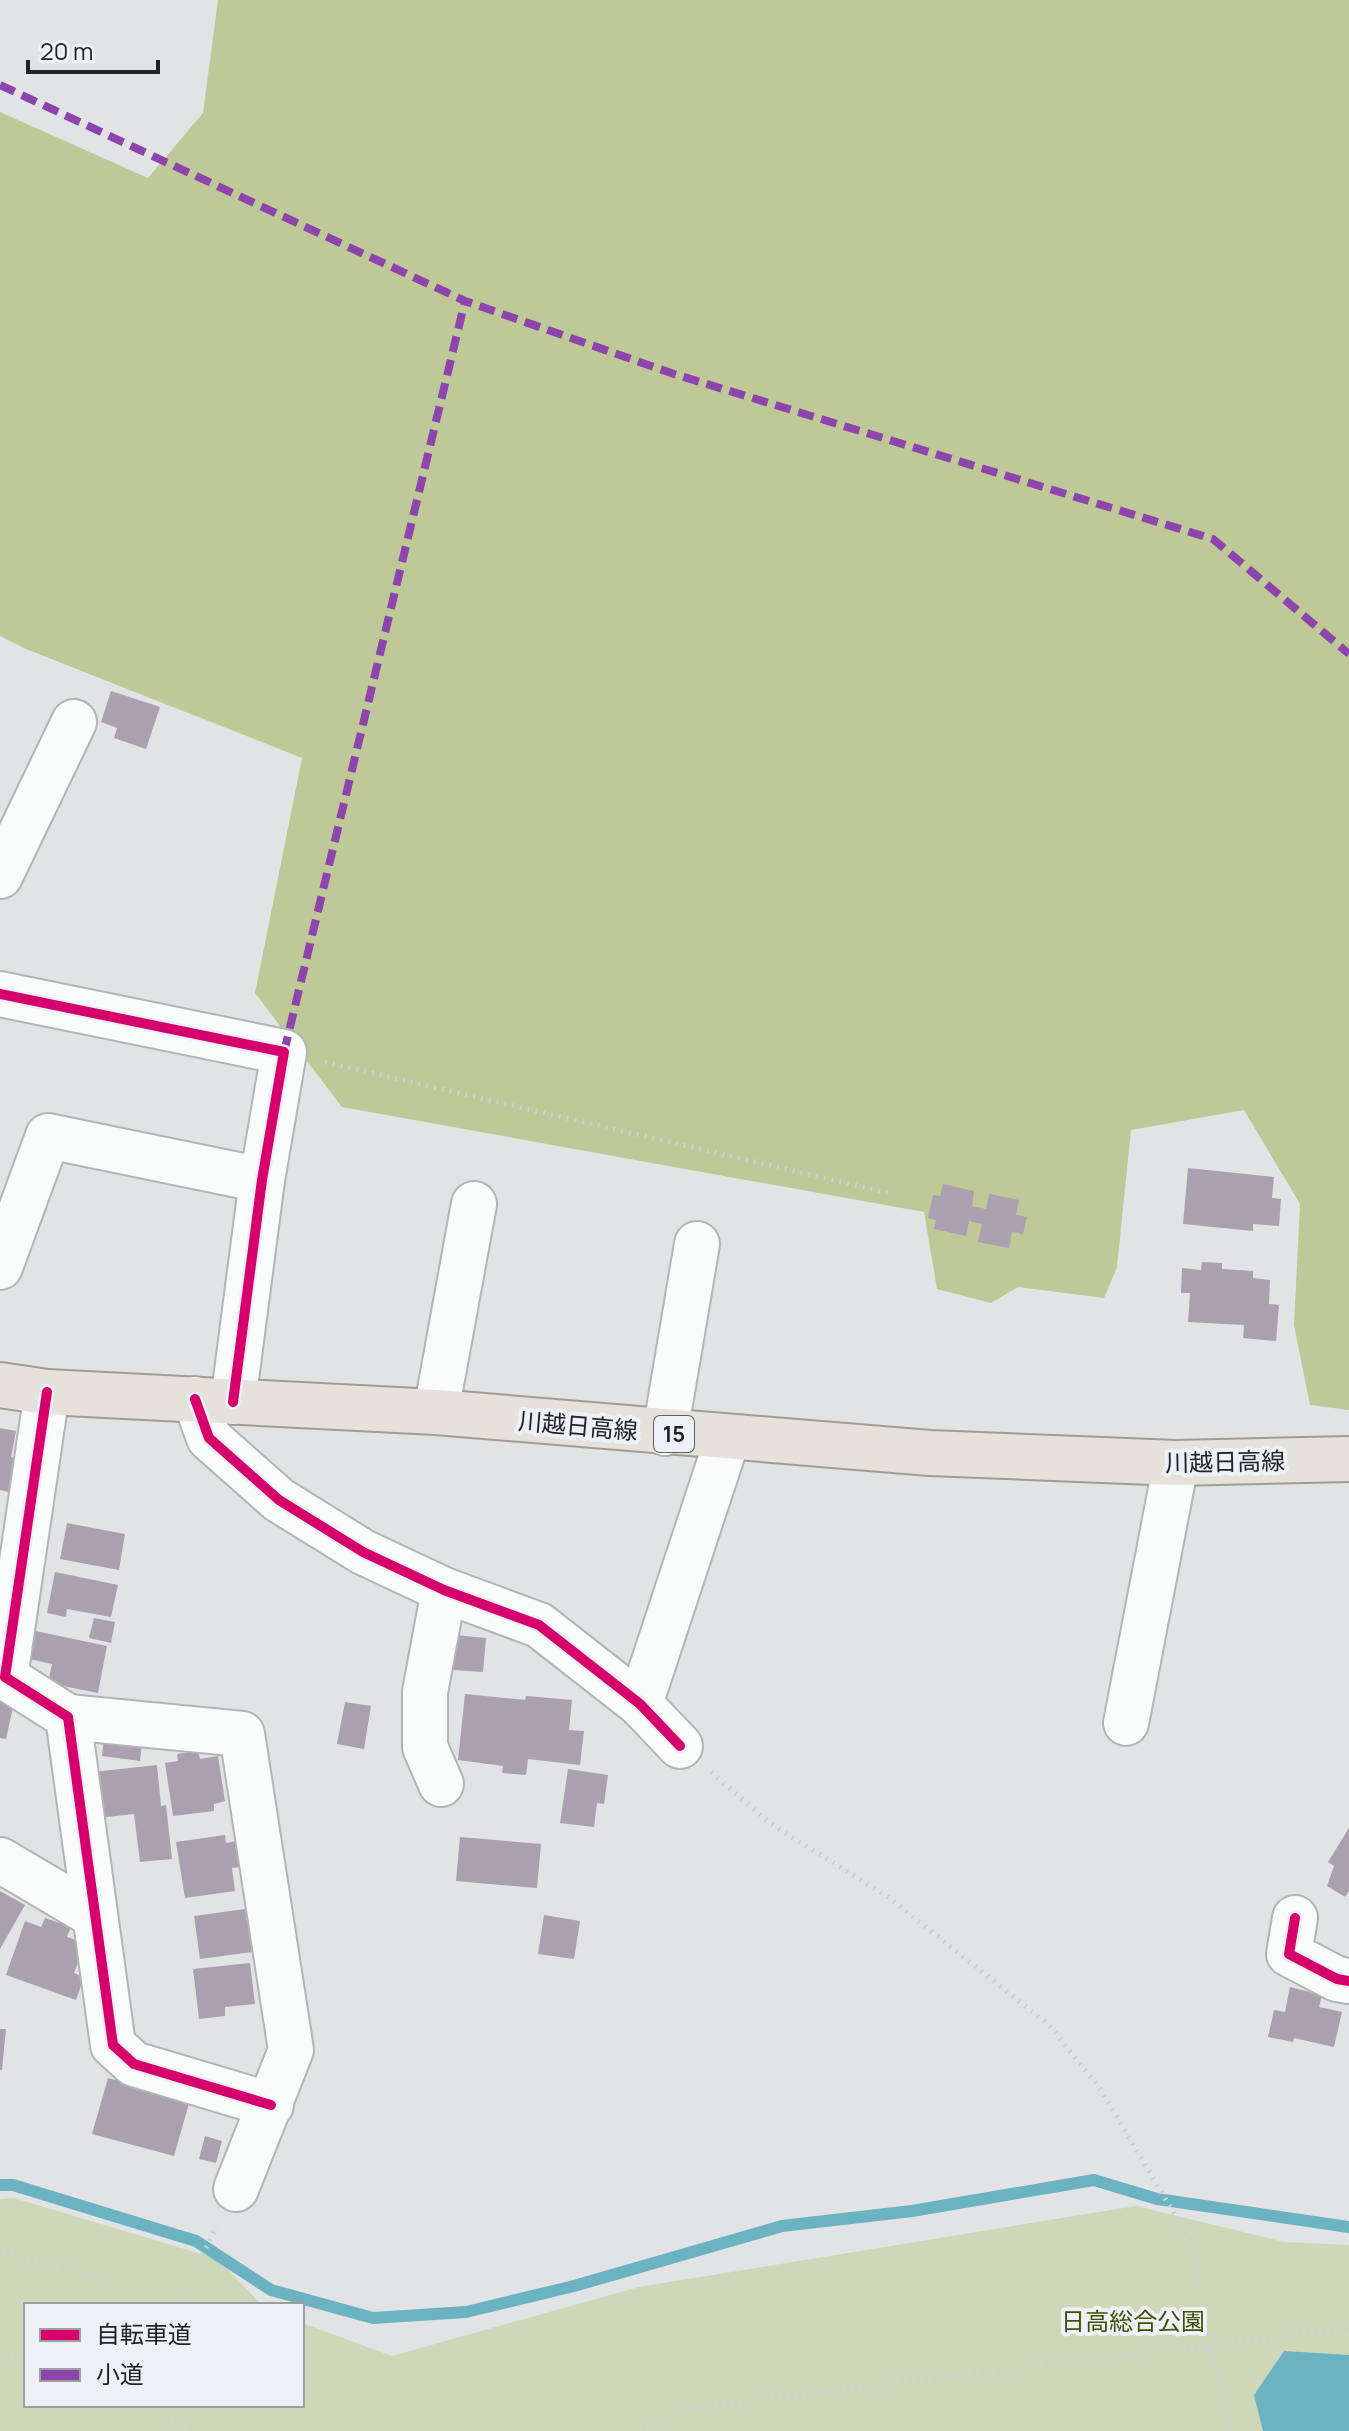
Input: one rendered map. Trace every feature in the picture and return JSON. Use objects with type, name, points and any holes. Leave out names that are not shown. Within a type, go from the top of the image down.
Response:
[{"type":"main road","name":"川越日高線","points":[[0,1385],[47,1392],[436,1412],[930,1453],[1176,1463],[1349,1459]]},
{"type":"street","points":[[0,876],[74,722]]},
{"type":"street","points":[[0,994],[284,1052],[262,1180],[214,1400],[209,1438],[279,1500],[363,1552],[444,1590],[539,1625],[640,1704],[680,1746]]},
{"type":"street","points":[[0,1267],[48,1136],[262,1180]]},
{"type":"street","points":[[436,1412],[474,1204]]},
{"type":"street","points":[[665,1433],[697,1244]]},
{"type":"street","points":[[47,1392],[2,1675],[68,1717],[242,1734],[291,2050],[236,2189]]},
{"type":"street","points":[[640,1704],[728,1437]]},
{"type":"street","points":[[1126,1723],[1176,1463]]},
{"type":"street","points":[[441,1784],[425,1747],[425,1692],[444,1590]]},
{"type":"street","points":[[68,1717],[113,2045],[134,2064],[271,2105]]},
{"type":"street","points":[[0,1860],[95,1916]]},
{"type":"street","points":[[1295,1918],[1289,1954],[1337,1979],[1349,1981]]},
{"type":"path","points":[[284,1052],[889,1193]]},
{"type":"path","points":[[680,1746],[771,1824],[888,1897],[1049,2025],[1101,2090],[1192,2244],[1209,2345],[1231,2431]]},
{"type":"path","points":[[178,2303],[236,2189]]},
{"type":"path","points":[[0,2250],[116,2283]]},
{"type":"path","points":[[636,2431],[693,2408],[1349,2328]]},
{"type":"path","points":[[0,2351],[24,2359]]},
{"type":"path","points":[[143,2407],[199,2431]]},
{"type":"green space","points":[[218,0],[1349,0],[1349,1410],[1310,1405],[1294,1325],[1300,1204],[1244,1110],[1131,1130],[1117,1267],[1104,1298],[1018,1287],[991,1303],[937,1289],[924,1212],[342,1107],[255,993],[302,758],[0,636],[0,112],[148,178],[203,113]]},
{"type":"green space","name":"日高総合公園","points":[[14,2198],[218,2259],[260,2303],[24,2303],[24,2407],[304,2407],[304,2324],[392,2356],[639,2287],[1136,2206],[1284,2242],[1349,2245],[1349,2431],[0,2431],[0,2199]]},
{"type":"water","points":[[1284,2351],[1349,2355],[1349,2431],[1263,2431],[1254,2395]]},
{"type":"building","points":[[111,691],[160,707],[146,749],[114,738],[117,728],[101,722]]},
{"type":"building","points":[[1188,1168],[1274,1177],[1272,1198],[1281,1199],[1279,1226],[1253,1224],[1253,1231],[1183,1224]]},
{"type":"building","points":[[943,1184],[974,1191],[972,1206],[986,1209],[989,1194],[1019,1200],[1016,1215],[1027,1217],[1023,1234],[1012,1232],[1009,1248],[978,1242],[982,1224],[969,1221],[966,1236],[934,1229],[936,1220],[928,1218],[933,1195],[940,1196]]},
{"type":"building","points":[[1202,1262],[1222,1263],[1222,1269],[1253,1271],[1253,1278],[1270,1280],[1269,1304],[1279,1305],[1276,1341],[1243,1338],[1244,1325],[1188,1322],[1190,1293],[1181,1293],[1182,1268],[1201,1270]]},
{"type":"building","points":[[0,1428],[16,1431],[11,1457],[20,1460],[13,1493],[0,1490]]},
{"type":"building","points":[[67,1523],[125,1534],[119,1570],[60,1559]]},
{"type":"building","points":[[55,1572],[118,1585],[111,1617],[67,1609],[66,1617],[47,1613]]},
{"type":"building","points":[[94,1618],[115,1622],[111,1643],[89,1638]]},
{"type":"building","points":[[31,1630],[107,1646],[98,1693],[48,1683],[52,1664],[25,1658]]},
{"type":"building","points":[[455,1635],[486,1638],[483,1672],[453,1670]]},
{"type":"building","points":[[465,1694],[525,1700],[526,1696],[572,1700],[569,1730],[584,1731],[580,1765],[528,1759],[526,1775],[502,1773],[503,1766],[458,1760]]},
{"type":"building","points":[[0,1695],[15,1698],[6,1739],[0,1738]]},
{"type":"building","points":[[345,1702],[371,1706],[364,1749],[337,1744]]},
{"type":"building","points":[[105,1730],[143,1735],[140,1761],[102,1756]]},
{"type":"building","points":[[198,1751],[200,1759],[218,1756],[225,1801],[214,1804],[214,1811],[173,1816],[165,1763],[178,1761],[177,1754]]},
{"type":"building","points":[[157,1765],[161,1806],[166,1805],[172,1859],[140,1862],[134,1814],[98,1818],[93,1772]]},
{"type":"building","points":[[568,1769],[608,1775],[604,1804],[597,1803],[594,1827],[560,1823]]},
{"type":"building","points":[[1349,1828],[1349,1891],[1345,1897],[1327,1886],[1334,1866],[1328,1862]]},
{"type":"building","points":[[225,1835],[226,1843],[237,1841],[241,1867],[232,1868],[235,1891],[185,1898],[176,1842]]},
{"type":"building","points":[[460,1837],[541,1844],[537,1888],[456,1881]]},
{"type":"building","points":[[0,1891],[25,1905],[0,1949]]},
{"type":"building","points":[[245,1909],[252,1952],[200,1959],[194,1916]]},
{"type":"building","points":[[544,1915],[580,1921],[574,1959],[538,1954]]},
{"type":"building","points":[[45,1918],[71,1927],[67,1937],[86,1943],[74,1973],[84,1977],[76,2000],[6,1975],[25,1921],[41,1927]]},
{"type":"building","points":[[250,1963],[255,2004],[225,2007],[225,2016],[199,2019],[193,1969]]},
{"type":"building","points":[[1290,1987],[1322,1995],[1319,2007],[1342,2012],[1334,2047],[1294,2038],[1293,2042],[1268,2037],[1274,2010],[1285,2012]]},
{"type":"building","points":[[0,2029],[6,2029],[2,2070],[0,2070]]},
{"type":"building","points":[[108,2078],[190,2100],[174,2156],[92,2134]]},
{"type":"building","points":[[205,2136],[222,2141],[216,2163],[199,2159]]},
{"type":"waterway","points":[[0,2185],[13,2185],[196,2241],[271,2290],[373,2318],[466,2312],[574,2286],[782,2226],[912,2211],[1094,2180],[1157,2199],[1349,2227]]},
{"type":"marked path","points":[[0,85],[465,301],[674,374],[1213,539],[1349,654]]},
{"type":"marked path","points":[[284,1052],[465,301]]},
{"type":"cycle path","points":[[0,994],[284,1052],[262,1180],[233,1402]]},
{"type":"cycle path","points":[[47,1392],[5,1677],[68,1717],[113,2045],[134,2064],[271,2105]]},
{"type":"cycle path","points":[[195,1399],[209,1438],[279,1500],[363,1552],[444,1590],[539,1625],[640,1704],[680,1746]]},
{"type":"cycle path","points":[[1295,1918],[1289,1954],[1337,1979],[1349,1981]]}]
